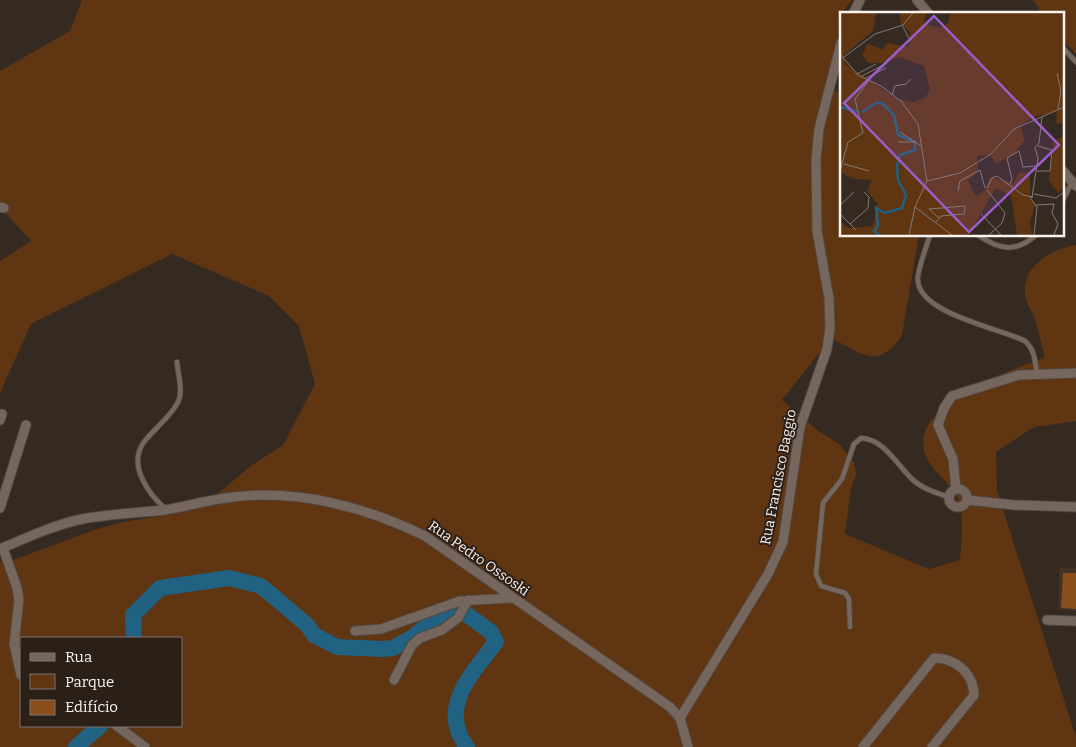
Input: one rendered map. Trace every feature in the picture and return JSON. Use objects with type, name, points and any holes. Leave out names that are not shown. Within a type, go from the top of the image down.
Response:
[{"type":"street","points":[[854,12],[860,0]]},
{"type":"street","points":[[917,0],[927,12]]},
{"type":"street","name":"Rua Francisco Baggio","points":[[680,718],[768,574],[783,542],[800,427],[827,349],[830,328],[828,298],[817,231],[816,160],[819,129],[840,47]]},
{"type":"street","points":[[1064,172],[1074,184]]},
{"type":"street","points":[[956,489],[953,459],[938,425],[944,408],[952,396],[1019,375],[1076,373]]},
{"type":"street","points":[[0,508],[26,425]]},
{"type":"street","points":[[956,489],[948,497],[950,504],[956,507],[963,506],[967,500]]},
{"type":"street","points":[[956,489],[962,490],[967,500]]},
{"type":"street","name":"Rua Pedro Ossoski","points":[[1,549],[81,519],[166,509],[232,497],[275,496],[317,499],[354,508],[398,522],[426,536],[670,708],[680,718]]},
{"type":"street","points":[[967,500],[1014,505],[1076,507]]},
{"type":"street","points":[[1,549],[17,588],[18,600],[14,644],[20,671]]},
{"type":"street","points":[[355,631],[382,629],[436,608],[468,600],[512,598]]},
{"type":"street","points":[[394,680],[412,645],[420,638],[442,630],[458,618],[468,600]]},
{"type":"street","points":[[1047,620],[1076,621]]},
{"type":"street","points":[[862,747],[934,658],[947,658],[963,669],[973,685],[974,695],[932,747]]},
{"type":"street","points":[[680,718],[688,747]]},
{"type":"street","points":[[118,727],[145,747]]},
{"type":"lane","points":[[1064,49],[1076,62]]},
{"type":"lane","points":[[1064,199],[1074,184]]},
{"type":"lane","points":[[930,236],[917,278],[921,292],[926,299],[945,311],[1025,341],[1031,346],[1035,356],[1037,374]]},
{"type":"lane","points":[[979,236],[992,245],[1000,247],[1016,247],[1034,236]]},
{"type":"lane","points":[[166,509],[152,496],[142,478],[138,462],[142,444],[177,404],[180,395],[177,362]]},
{"type":"lane","points":[[850,628],[849,599],[846,593],[821,586],[816,574],[822,503],[842,479],[857,440],[871,438],[884,448],[913,480],[926,490],[948,497]]},
{"type":"shaded area","points":[[1060,567],[1076,568],[1076,611],[1058,610]]},
{"type":"green space","points":[[82,0],[852,0],[843,12],[840,12],[831,90],[840,93],[840,236],[919,236],[902,335],[885,353],[877,356],[861,353],[831,338],[782,400],[817,430],[839,444],[854,462],[856,475],[851,488],[845,534],[929,569],[960,560],[962,523],[960,505],[952,489],[928,461],[924,438],[931,421],[945,406],[987,381],[1045,357],[1035,319],[1026,298],[1025,284],[1033,267],[1040,260],[1057,250],[1076,245],[1076,421],[1034,427],[996,452],[997,491],[1076,737],[1076,747],[0,747],[0,562],[16,559],[94,530],[123,522],[179,513],[203,506],[252,465],[283,445],[315,384],[299,326],[269,296],[172,254],[31,324],[0,393],[0,261],[31,241],[0,207],[0,71],[70,31]]},
{"type":"green space","points":[[1033,0],[1076,0],[1076,54],[1064,41],[1064,12],[1041,12]]},
{"type":"building","points":[[1063,573],[1076,573],[1076,609],[1061,608]]},
{"type":"waterway","points":[[134,637],[133,615],[160,588],[229,578],[261,586],[307,625],[314,635],[337,647],[393,648],[413,637],[439,615],[455,606],[491,632],[496,642],[469,678],[457,704],[456,718],[459,732],[467,747]]},
{"type":"waterway","points":[[76,747],[99,727]]}]
